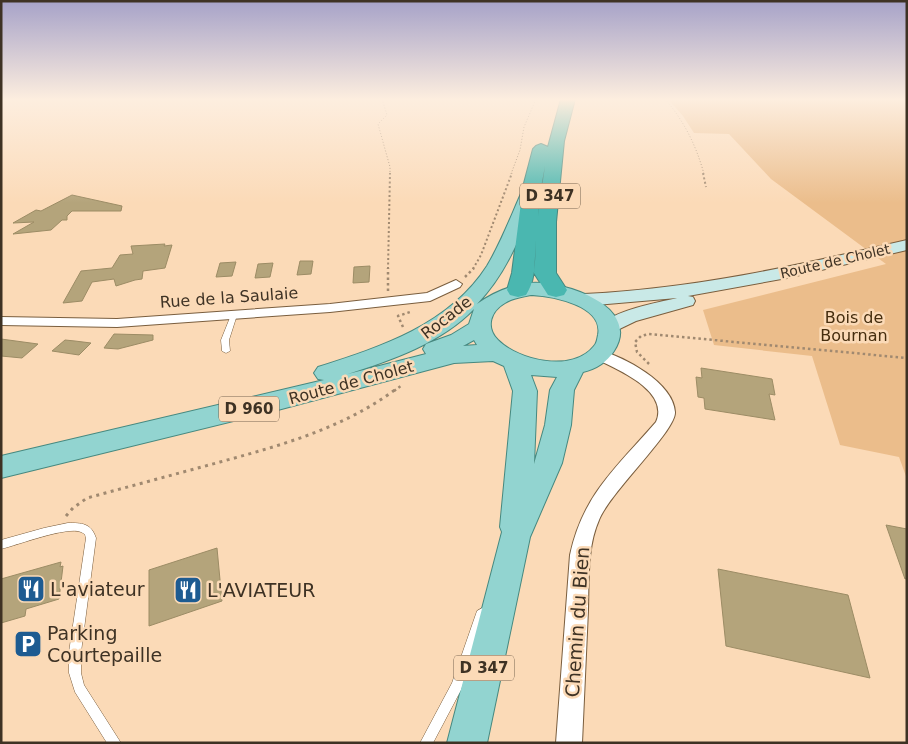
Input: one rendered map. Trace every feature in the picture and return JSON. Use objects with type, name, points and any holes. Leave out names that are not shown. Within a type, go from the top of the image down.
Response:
[{"type":"highway","name":"Rocade","points":[[518,290],[523,274],[532,187],[545,134]]},
{"type":"highway","name":"D 347","points":[[556,290],[545,274],[547,222],[558,134]]},
{"type":"main road","name":"Rocade","points":[[302,382],[415,341],[446,321],[472,298],[490,277],[532,187]]},
{"type":"main road","name":"Route de Cholet","points":[[609,328],[629,317],[644,312],[763,278],[907,245]]},
{"type":"main road","name":"Route de Cholet","points":[[584,300],[660,293],[763,278]]},
{"type":"main road","points":[[518,290],[556,290],[584,300],[600,313],[609,328],[609,338],[606,346],[599,354],[588,362],[574,367],[555,369],[534,368],[506,358],[488,345],[479,327],[480,317],[485,308],[494,300],[518,290]]},
{"type":"main road","name":"Route de Cholet","points":[[1,452],[369,367],[459,340],[479,327]]},
{"type":"main road","name":"Route de Cholet","points":[[1,467],[274,402],[454,355],[472,353],[506,358]]},
{"type":"main road","name":"D 347","points":[[506,358],[525,392],[524,429],[517,485],[515,537]]},
{"type":"main road","name":"D 347","points":[[467,743],[515,537],[548,463],[558,425],[562,390],[574,367]]},
{"type":"street","name":"Rue de la Saulaie","points":[[1,321],[117,323],[388,302],[430,297],[456,284]]},
{"type":"street","points":[[599,354],[644,379],[657,389]]},
{"type":"street","name":"Chemin du Bien","points":[[569,743],[580,555],[585,532],[593,511],[606,491],[663,425],[667,413],[664,400],[657,389]]},
{"type":"lane","points":[[226,351],[225,340],[234,314]]},
{"type":"lane","points":[[1,545],[78,526],[89,532],[91,538],[75,652],[75,673],[79,688],[115,743]]},
{"type":"lane","points":[[426,743],[457,686],[481,615],[501,594]]},
{"type":"path","points":[[381,134],[390,167],[388,302]]},
{"type":"path","points":[[456,284],[476,266],[520,150],[523,134]]},
{"type":"path","points":[[688,134],[694,142],[702,163],[706,187]]},
{"type":"path","points":[[657,389],[664,381],[662,375],[639,355],[635,349],[636,342],[641,336],[649,334],[907,358]]},
{"type":"path","points":[[54,531],[73,508],[87,498],[294,442],[342,422],[378,403],[407,381]]},
{"type":"green space","name":"Bois de Bournan","points":[[719,134],[907,134],[907,479],[899,457],[840,445],[812,356],[714,345],[703,310],[886,264],[771,179],[729,134]]},
{"type":"building","points":[[72,195],[122,206],[121,211],[72,211],[67,216],[67,220],[62,220],[51,230],[13,234],[34,222],[13,223],[36,210],[41,211]]},
{"type":"building","points":[[165,244],[164,246],[172,245],[165,268],[143,271],[142,279],[116,286],[114,279],[92,282],[82,301],[63,303],[81,271],[112,268],[120,255],[133,254],[131,246]]},
{"type":"building","points":[[300,261],[313,261],[311,274],[297,275]]},
{"type":"building","points":[[236,262],[232,276],[216,277],[220,263]]},
{"type":"building","points":[[273,263],[270,277],[255,278],[258,264]]},
{"type":"building","points":[[370,266],[369,282],[353,283],[354,267]]},
{"type":"building","points":[[114,334],[153,335],[153,340],[118,349],[104,348]]},
{"type":"building","points":[[1,339],[38,344],[22,358],[1,356]]},
{"type":"building","points":[[65,340],[91,343],[79,355],[52,351]]},
{"type":"building","points":[[701,368],[772,379],[775,395],[769,394],[775,420],[705,409],[704,398],[698,397],[696,377],[702,378]]},
{"type":"building","points":[[886,525],[907,529],[907,578],[905,579]]},
{"type":"building","name":"L'AVIATEUR","points":[[217,548],[222,601],[149,626],[149,570]]},
{"type":"building","name":"L'aviateur","points":[[61,562],[60,567],[63,566],[59,599],[26,609],[25,616],[1,623],[1,579]]},
{"type":"building","points":[[718,569],[848,595],[870,678],[726,646]]},
{"type":"place","name":"L'aviateur","points":[[31,589]]},
{"type":"place","name":"L'AVIATEUR","points":[[188,590]]},
{"type":"place","name":"Parking Courtepaille","points":[[28,644]]}]
